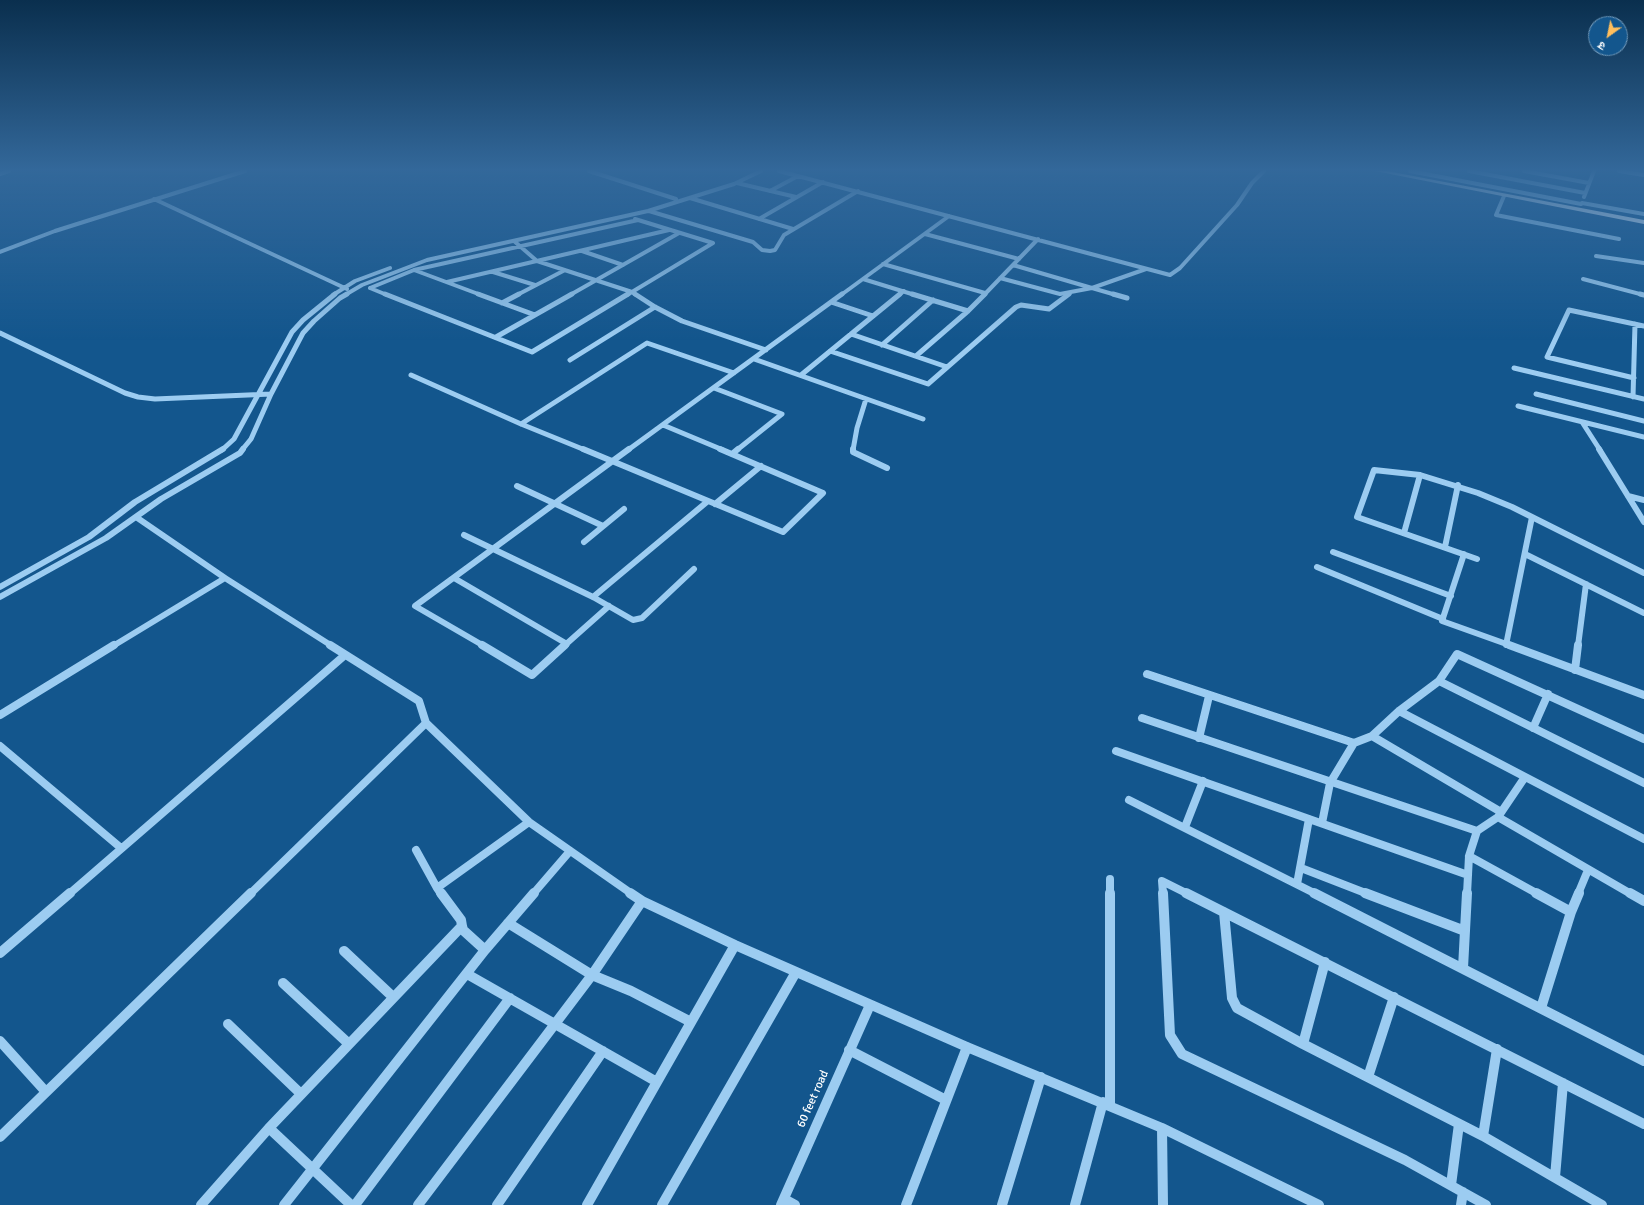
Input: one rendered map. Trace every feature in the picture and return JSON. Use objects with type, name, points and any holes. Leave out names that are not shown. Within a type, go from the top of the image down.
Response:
[{"type":"street","points":[[0,252],[67,227]]},
{"type":"street","points":[[213,227],[352,291]]},
{"type":"street","points":[[0,587],[89,537],[135,502],[220,452],[234,439],[292,332],[303,320],[344,288],[355,281],[372,274],[442,252],[559,227]]},
{"type":"street","points":[[0,597],[106,538],[161,499],[240,453],[251,439],[271,394],[303,333],[340,298],[362,285],[400,268],[427,260],[576,227]]},
{"type":"street","points":[[605,227],[414,270],[370,288],[532,352],[713,243],[660,227]]},
{"type":"street","points":[[703,227],[753,242],[765,251],[775,250],[784,234],[796,227]]},
{"type":"street","points":[[787,227],[793,229]]},
{"type":"street","points":[[609,606],[532,675],[415,606],[934,227]]},
{"type":"street","points":[[992,227],[1163,274],[1174,274],[1217,227]]},
{"type":"street","points":[[1561,227],[1619,239]]},
{"type":"street","points":[[447,282],[669,230]]},
{"type":"street","points":[[496,338],[679,233]]},
{"type":"street","points":[[925,234],[1019,259]]},
{"type":"street","points":[[916,356],[968,311],[1038,239]]},
{"type":"street","points":[[514,241],[537,261],[632,292],[655,307],[682,321],[766,350]]},
{"type":"street","points":[[582,251],[622,265]]},
{"type":"street","points":[[1596,256],[1644,263]]},
{"type":"street","points":[[883,264],[985,293]]},
{"type":"street","points":[[1013,265],[1127,298]]},
{"type":"street","points":[[1000,278],[1044,291],[1060,294],[1092,288],[1146,269]]},
{"type":"street","points":[[414,270],[535,315]]},
{"type":"street","points":[[502,303],[565,270]]},
{"type":"street","points":[[492,272],[535,286]]},
{"type":"street","points":[[863,279],[968,311]]},
{"type":"street","points":[[1583,279],[1644,295]]},
{"type":"street","points":[[801,375],[904,292]]},
{"type":"street","points":[[830,351],[928,384],[1016,307],[1021,305],[1049,309],[1070,293]]},
{"type":"street","points":[[882,345],[933,300]]},
{"type":"street","points":[[831,302],[873,316]]},
{"type":"street","points":[[570,360],[655,307]]},
{"type":"street","points":[[1634,378],[1547,357],[1569,310],[1644,326]]},
{"type":"street","points":[[1633,397],[1635,324]]},
{"type":"street","points":[[0,333],[125,393],[138,397],[154,399],[271,394]]},
{"type":"street","points":[[851,334],[947,366]]},
{"type":"street","points":[[521,424],[647,343],[734,373]]},
{"type":"street","points":[[754,359],[923,419]]},
{"type":"street","points":[[1514,368],[1644,399]]},
{"type":"street","points":[[411,375],[521,424],[783,532],[823,493],[663,425]]},
{"type":"street","points":[[714,388],[782,414],[732,454]]},
{"type":"street","points":[[1536,394],[1644,421]]},
{"type":"street","points":[[866,399],[853,452],[887,468]]},
{"type":"street","points":[[1518,406],[1644,437]]},
{"type":"street","points":[[1582,422],[1644,522]]},
{"type":"street","points":[[715,504],[761,466]]},
{"type":"street","points":[[1477,559],[1357,517],[1374,470],[1420,474],[1458,485],[1512,506],[1644,574]]},
{"type":"street","points":[[1404,533],[1420,474]]},
{"type":"street","points":[[1445,548],[1458,485]]},
{"type":"street","points":[[517,486],[603,526]]},
{"type":"street","points":[[1628,496],[1644,500]]},
{"type":"street","points":[[593,597],[708,501]]},
{"type":"street","points":[[584,542],[624,509]]},
{"type":"street","points":[[136,517],[224,578],[419,701],[426,723],[529,822],[642,901],[735,945],[870,1005],[1162,1128],[1319,1205]]},
{"type":"street","points":[[1506,645],[1532,517]]},
{"type":"street","points":[[464,535],[593,597],[629,618],[638,619],[663,599],[694,569]]},
{"type":"street","points":[[1333,552],[1451,596]]},
{"type":"street","points":[[1464,554],[1442,621],[1644,695]]},
{"type":"street","points":[[1524,554],[1644,613]]},
{"type":"street","points":[[1317,567],[1444,618]]},
{"type":"street","points":[[0,715],[224,578]]},
{"type":"street","points":[[454,578],[568,644]]},
{"type":"street","points":[[1575,670],[1586,584]]},
{"type":"street","points":[[1322,823],[1330,783],[1354,743],[1372,736],[1399,711],[1439,681],[1457,654],[1548,694],[1644,739]]},
{"type":"street","points":[[0,953],[344,655]]},
{"type":"street","points":[[1147,674],[1209,696],[1354,743]]},
{"type":"street","points":[[1439,681],[1644,783]]},
{"type":"street","points":[[1533,728],[1548,694]]},
{"type":"street","points":[[1199,738],[1209,696]]},
{"type":"street","points":[[1399,711],[1644,839]]},
{"type":"street","points":[[1142,718],[1477,832]]},
{"type":"street","points":[[0,1137],[426,723]]},
{"type":"street","points":[[1372,736],[1588,870],[1644,901]]},
{"type":"street","points":[[0,746],[121,848]]},
{"type":"street","points":[[1116,751],[1468,875]]},
{"type":"street","points":[[1463,968],[1469,856],[1477,832],[1500,815],[1525,777]]},
{"type":"street","points":[[1186,827],[1203,781]]},
{"type":"street","points":[[1129,800],[1186,827],[1644,1061]]},
{"type":"street","points":[[1297,884],[1309,819]]},
{"type":"street","points":[[437,888],[529,822]]},
{"type":"street","points":[[416,850],[437,888],[461,920],[463,930],[485,950]]},
{"type":"street","points":[[284,1205],[485,950],[570,851]]},
{"type":"street","points":[[1469,856],[1571,912]]},
{"type":"street","points":[[1301,868],[1465,931]]},
{"type":"street","points":[[1541,1008],[1571,912],[1588,870]]},
{"type":"street","points":[[1075,1205],[1107,1104],[1110,879]]},
{"type":"street","points":[[1486,1205],[1405,1160],[1182,1054],[1170,1035],[1162,881],[1644,1124]]},
{"type":"street","points":[[418,1205],[592,975],[642,901]]},
{"type":"street","points":[[1224,912],[1232,998],[1234,1005],[1237,1008],[1303,1044],[1483,1136],[1602,1205]]},
{"type":"street","points":[[508,924],[592,975],[631,992],[691,1022]]},
{"type":"street","points":[[201,1205],[269,1128],[462,926]]},
{"type":"street","points":[[587,1205],[735,945]]},
{"type":"street","points":[[344,951],[394,998]]},
{"type":"street","points":[[1303,1044],[1325,962]]},
{"type":"street","points":[[662,1205],[796,972]]},
{"type":"street","points":[[467,974],[657,1082]]},
{"type":"street","points":[[283,983],[349,1044]]},
{"type":"street","points":[[1368,1077],[1394,997]]},
{"type":"street","points":[[355,1205],[510,998]]},
{"type":"street","name":"60 feet road","points":[[782,1202],[870,1005]]},
{"type":"street","points":[[228,1024],[301,1094]]},
{"type":"street","points":[[0,1042],[46,1092]]},
{"type":"street","points":[[906,1205],[967,1047]]},
{"type":"street","points":[[1483,1136],[1497,1049]]},
{"type":"street","points":[[850,1050],[946,1100]]},
{"type":"street","points":[[497,1205],[603,1051]]},
{"type":"street","points":[[1002,1205],[1040,1077]]},
{"type":"street","points":[[1555,1177],[1563,1082]]},
{"type":"street","points":[[1451,1185],[1459,1124]]},
{"type":"street","points":[[269,1128],[314,1168],[351,1205]]},
{"type":"street","points":[[1162,1128],[1163,1205]]},
{"type":"street","points":[[1461,1205],[1463,1192]]},
{"type":"street","points":[[782,1202],[796,1205]]}]
